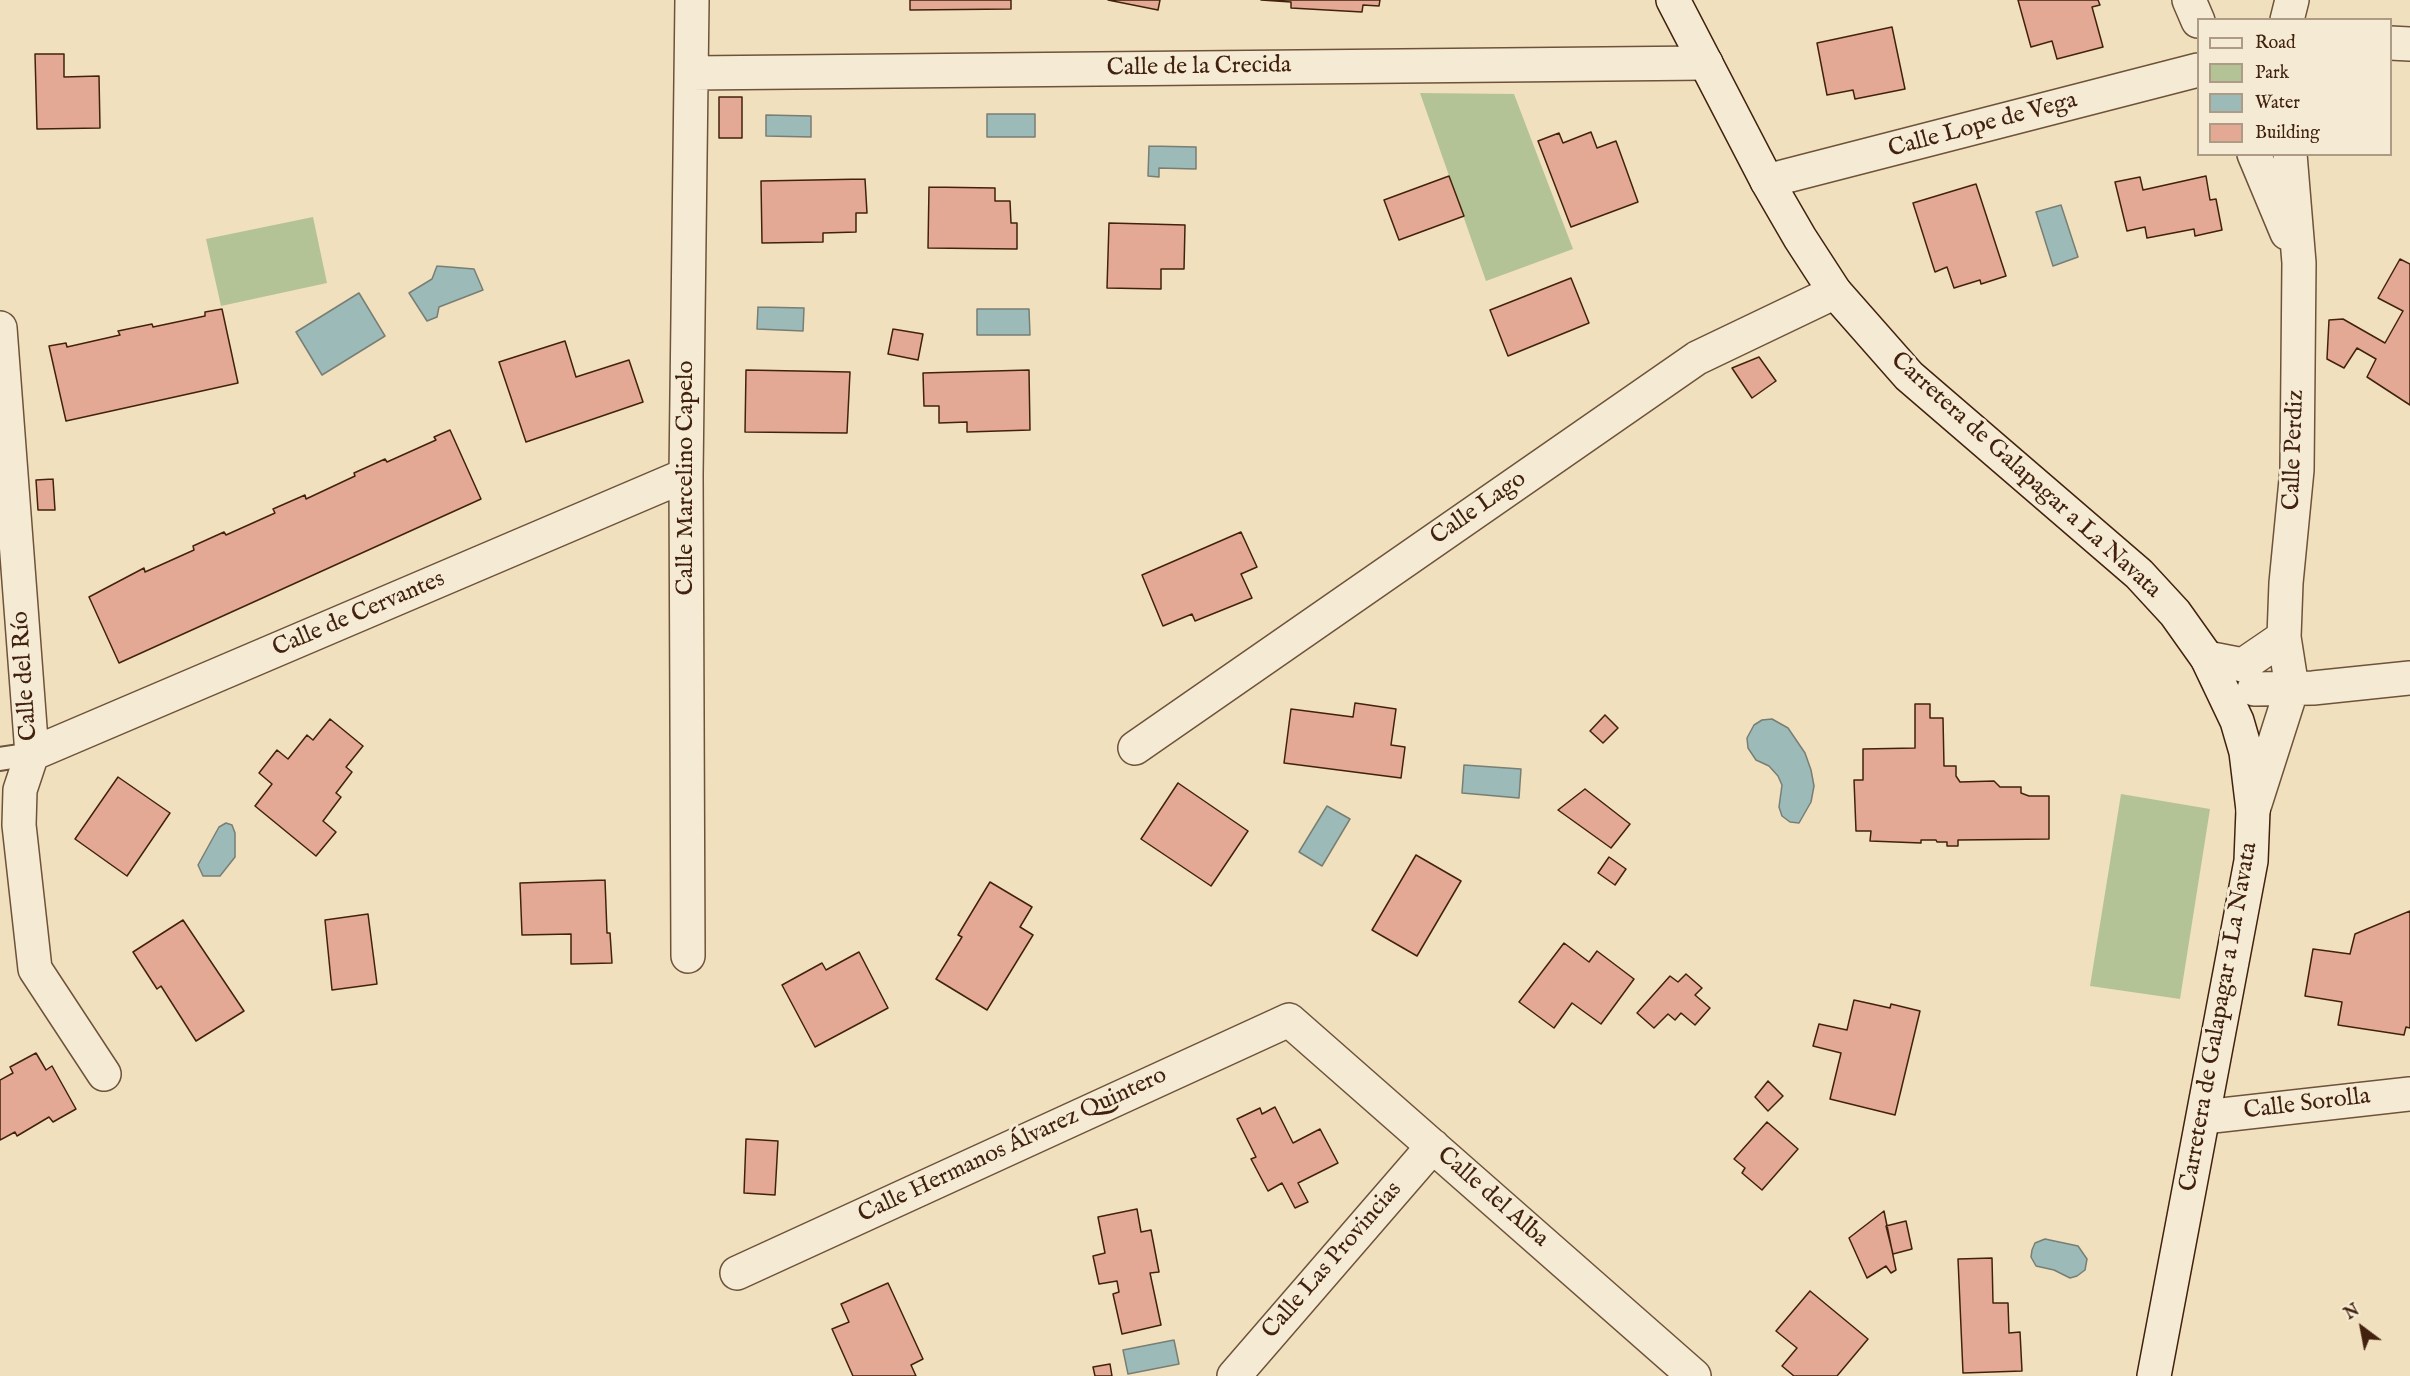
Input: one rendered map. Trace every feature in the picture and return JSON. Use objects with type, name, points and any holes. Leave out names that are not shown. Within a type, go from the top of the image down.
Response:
[{"type":"street","name":"Calle Marcelino Capelo","points":[[688,956],[686,475],[692,0]]},
{"type":"street","name":"Carretera de Galapagar a La Navata","points":[[1673,0],[1767,181],[1835,292],[1909,375],[2139,574],[2175,613],[2207,658],[2237,721],[2246,752],[2253,810],[2251,861],[2154,1376]]},
{"type":"street","points":[[2189,0],[2198,18]]},
{"type":"street","points":[[2288,18],[2292,0]]},
{"type":"street","points":[[2392,43],[2410,44]]},
{"type":"street","name":"Calle de la Crecida","points":[[692,73],[1706,63]]},
{"type":"street","name":"Calle Lope de Vega","points":[[1767,181],[2197,71]]},
{"type":"street","name":"Calle Perdiz","points":[[2255,156],[2299,263]]},
{"type":"street","name":"Calle Perdiz","points":[[2253,810],[2292,688],[2284,637],[2286,583],[2297,470],[2299,263],[2290,156]]},
{"type":"street","name":"Calle Lago","points":[[1135,748],[1697,358],[1835,292]]},
{"type":"street","name":"Calle del Río","points":[[0,330],[32,754],[10,792],[19,825],[35,969],[104,1074]]},
{"type":"street","name":"Calle de Cervantes","points":[[32,754],[686,475]]},
{"type":"street","points":[[2207,658],[2243,665],[2284,637]]},
{"type":"street","name":"Calle Perdiz","points":[[2237,721],[2254,689],[2273,672],[2284,637]]},
{"type":"street","points":[[2254,689],[2410,678]]},
{"type":"street","name":"Calle del Alba","points":[[1289,1020],[1695,1376]]},
{"type":"street","name":"Calle Hermanos Álvarez Quintero","points":[[737,1273],[1289,1020]]},
{"type":"street","name":"Calle Sorolla","points":[[2204,1117],[2410,1094]]},
{"type":"street","name":"Calle Las Provincias","points":[[1234,1376],[1433,1146]]},
{"type":"lane","points":[[0,759],[32,754]]},
{"type":"green space","points":[[1420,93],[1514,94],[1573,249],[1486,281]]},
{"type":"green space","points":[[313,217],[327,283],[221,306],[206,239]]},
{"type":"green space","points":[[2121,794],[2210,809],[2180,999],[2090,986]]},
{"type":"water","points":[[987,114],[1035,114],[1035,137],[987,137]]},
{"type":"water","points":[[766,115],[811,116],[811,137],[766,136]]},
{"type":"water","points":[[1149,146],[1196,147],[1196,169],[1159,168],[1159,177],[1148,176]]},
{"type":"water","points":[[2061,205],[2078,257],[2053,266],[2036,212]]},
{"type":"water","points":[[437,266],[474,269],[483,290],[439,307],[437,317],[427,321],[409,293],[432,279]]},
{"type":"water","points":[[359,293],[385,336],[322,375],[296,332]]},
{"type":"water","points":[[758,307],[804,308],[803,331],[757,329]]},
{"type":"water","points":[[977,309],[1029,309],[1030,335],[977,335]]},
{"type":"water","points":[[1772,719],[1788,728],[1805,753],[1811,770],[1814,786],[1811,802],[1799,823],[1790,822],[1782,816],[1779,807],[1782,785],[1778,776],[1769,766],[1756,760],[1748,748],[1747,738],[1754,725],[1762,720]]},
{"type":"water","points":[[1464,765],[1521,769],[1519,798],[1462,793]]},
{"type":"water","points":[[1327,806],[1350,819],[1322,866],[1299,852]]},
{"type":"water","points":[[226,823],[232,825],[235,833],[235,857],[220,876],[203,876],[198,865],[219,827]]},
{"type":"water","points":[[2045,1239],[2078,1246],[2087,1259],[2085,1270],[2070,1278],[2054,1270],[2036,1266],[2031,1257],[2032,1250],[2035,1243]]},
{"type":"water","points":[[1174,1340],[1179,1364],[1128,1374],[1123,1350]]},
{"type":"building","points":[[910,0],[1011,0],[1011,9],[910,10]]},
{"type":"building","points":[[1108,0],[1160,0],[1158,10]]},
{"type":"building","points":[[1261,0],[1380,0],[1379,6],[1363,5],[1362,12],[1291,8],[1291,2]]},
{"type":"building","points":[[2018,0],[2098,0],[2100,5],[2092,7],[2103,47],[2057,59],[2052,41],[2031,47]]},
{"type":"building","points":[[1892,27],[1905,89],[1855,99],[1853,90],[1827,95],[1817,43]]},
{"type":"building","points":[[35,54],[64,54],[64,77],[99,76],[100,128],[37,129]]},
{"type":"building","points":[[719,97],[742,97],[742,138],[719,138]]},
{"type":"building","points":[[1591,132],[1597,148],[1616,141],[1638,202],[1571,227],[1538,141],[1559,133],[1563,143]]},
{"type":"building","points":[[1449,176],[1464,216],[1399,240],[1384,200]]},
{"type":"building","points":[[2206,176],[2210,200],[2216,199],[2222,230],[2195,236],[2194,229],[2147,238],[2145,227],[2127,231],[2115,182],[2140,177],[2143,190]]},
{"type":"building","points":[[865,179],[867,213],[856,213],[856,232],[823,233],[823,242],[762,243],[761,181]]},
{"type":"building","points":[[1976,184],[2006,276],[1981,284],[1980,280],[1954,288],[1947,267],[1935,272],[1913,203]]},
{"type":"building","points":[[929,187],[995,188],[995,201],[1010,201],[1011,223],[1017,223],[1017,249],[928,248]]},
{"type":"building","points":[[1109,223],[1185,225],[1184,269],[1161,269],[1161,289],[1107,288]]},
{"type":"building","points":[[2400,259],[2410,264],[2410,405],[2367,377],[2376,359],[2357,348],[2344,368],[2327,359],[2329,320],[2343,319],[2385,343],[2403,311],[2378,298]]},
{"type":"building","points":[[1571,278],[1589,323],[1508,356],[1490,310]]},
{"type":"building","points":[[222,309],[238,383],[66,421],[49,346],[66,343],[67,347],[120,335],[118,331],[152,324],[153,327],[205,316],[205,312]]},
{"type":"building","points":[[893,329],[923,334],[918,360],[888,354]]},
{"type":"building","points":[[565,341],[576,377],[629,360],[643,402],[526,442],[499,362]]},
{"type":"building","points":[[1759,357],[1776,381],[1752,398],[1732,368]]},
{"type":"building","points":[[746,370],[850,372],[847,433],[745,432]]},
{"type":"building","points":[[1029,370],[1030,430],[967,432],[967,422],[939,423],[939,406],[924,406],[923,373]]},
{"type":"building","points":[[450,430],[481,499],[119,663],[89,597],[144,568],[145,572],[194,550],[193,546],[224,532],[226,535],[275,513],[273,509],[305,495],[306,499],[355,476],[354,473],[385,459],[387,462],[436,440],[434,437]]},
{"type":"building","points":[[53,479],[55,510],[38,510],[36,480]]},
{"type":"building","points":[[1241,532],[1257,567],[1241,574],[1252,598],[1195,621],[1192,614],[1163,626],[1142,575]]},
{"type":"building","points":[[1355,703],[1396,709],[1391,745],[1405,747],[1401,778],[1284,763],[1291,709],[1353,717]]},
{"type":"building","points":[[1915,704],[1930,704],[1930,718],[1943,718],[1944,766],[1956,766],[1956,776],[1960,782],[1994,781],[2000,787],[2021,787],[2021,793],[2029,796],[2049,796],[2049,839],[1958,840],[1958,846],[1947,846],[1947,842],[1936,840],[1921,840],[1921,843],[1870,841],[1871,831],[1856,831],[1854,780],[1863,780],[1863,749],[1915,748]]},
{"type":"building","points":[[1605,715],[1618,728],[1603,743],[1590,731]]},
{"type":"building","points":[[330,719],[363,746],[346,767],[352,772],[336,793],[341,797],[323,821],[336,832],[316,856],[255,806],[272,784],[259,773],[277,750],[288,759],[307,735],[313,740]]},
{"type":"building","points":[[118,777],[170,813],[127,876],[75,839]]},
{"type":"building","points":[[1178,783],[1248,831],[1211,886],[1141,839]]},
{"type":"building","points":[[1585,789],[1630,824],[1611,848],[1558,810]]},
{"type":"building","points":[[1416,855],[1461,881],[1417,956],[1372,930]]},
{"type":"building","points":[[1609,857],[1626,869],[1615,885],[1598,873]]},
{"type":"building","points":[[605,880],[607,933],[610,933],[612,963],[571,964],[571,934],[522,935],[520,883]]},
{"type":"building","points":[[990,882],[1032,907],[1020,927],[1033,935],[987,1010],[936,979],[962,937],[958,935]]},
{"type":"building","points":[[2410,911],[2410,1028],[2406,1027],[2404,1035],[2338,1025],[2342,1002],[2305,996],[2313,949],[2350,954],[2355,934]]},
{"type":"building","points":[[368,914],[377,984],[332,990],[325,920]]},
{"type":"building","points":[[183,920],[244,1011],[196,1041],[161,986],[157,989],[133,952]]},
{"type":"building","points":[[1564,943],[1589,962],[1597,951],[1634,979],[1601,1024],[1572,1003],[1554,1028],[1519,1002]]},
{"type":"building","points":[[859,952],[888,1008],[815,1047],[782,985],[822,963],[826,970]]},
{"type":"building","points":[[1686,974],[1702,988],[1695,995],[1710,1008],[1695,1025],[1681,1013],[1675,1020],[1668,1014],[1654,1028],[1637,1013],[1670,976],[1678,982]]},
{"type":"building","points":[[1854,1000],[1890,1008],[1891,1004],[1920,1011],[1895,1115],[1830,1099],[1841,1053],[1813,1046],[1819,1024],[1847,1030]]},
{"type":"building","points":[[36,1053],[46,1070],[52,1066],[76,1109],[53,1122],[49,1117],[17,1136],[15,1132],[0,1140],[0,1080],[13,1073],[10,1067]]},
{"type":"building","points":[[1768,1081],[1783,1096],[1768,1111],[1755,1097]]},
{"type":"building","points":[[1275,1107],[1293,1143],[1320,1129],[1338,1163],[1298,1183],[1308,1202],[1295,1208],[1282,1183],[1268,1191],[1251,1159],[1256,1157],[1237,1119],[1260,1108],[1262,1114]]},
{"type":"building","points":[[1767,1122],[1798,1149],[1762,1190],[1742,1173],[1745,1168],[1734,1159]]},
{"type":"building","points":[[746,1139],[778,1141],[775,1195],[744,1193]]},
{"type":"building","points":[[1137,1209],[1141,1232],[1151,1230],[1159,1272],[1150,1273],[1161,1325],[1122,1334],[1113,1294],[1119,1292],[1117,1281],[1099,1284],[1093,1256],[1105,1253],[1098,1217]]},
{"type":"building","points":[[1884,1211],[1896,1270],[1891,1273],[1886,1266],[1867,1278],[1849,1238]]},
{"type":"building","points":[[1906,1221],[1912,1249],[1893,1254],[1886,1226]]},
{"type":"building","points":[[1992,1258],[1993,1303],[2008,1303],[2009,1333],[2020,1332],[2022,1371],[1963,1373],[1958,1259]]},
{"type":"building","points":[[888,1283],[923,1359],[911,1365],[916,1376],[853,1376],[832,1329],[849,1322],[841,1304]]},
{"type":"building","points":[[1810,1291],[1868,1339],[1837,1376],[1794,1376],[1782,1366],[1797,1348],[1776,1331]]},
{"type":"building","points":[[1110,1364],[1112,1376],[1095,1376],[1093,1367]]}]
